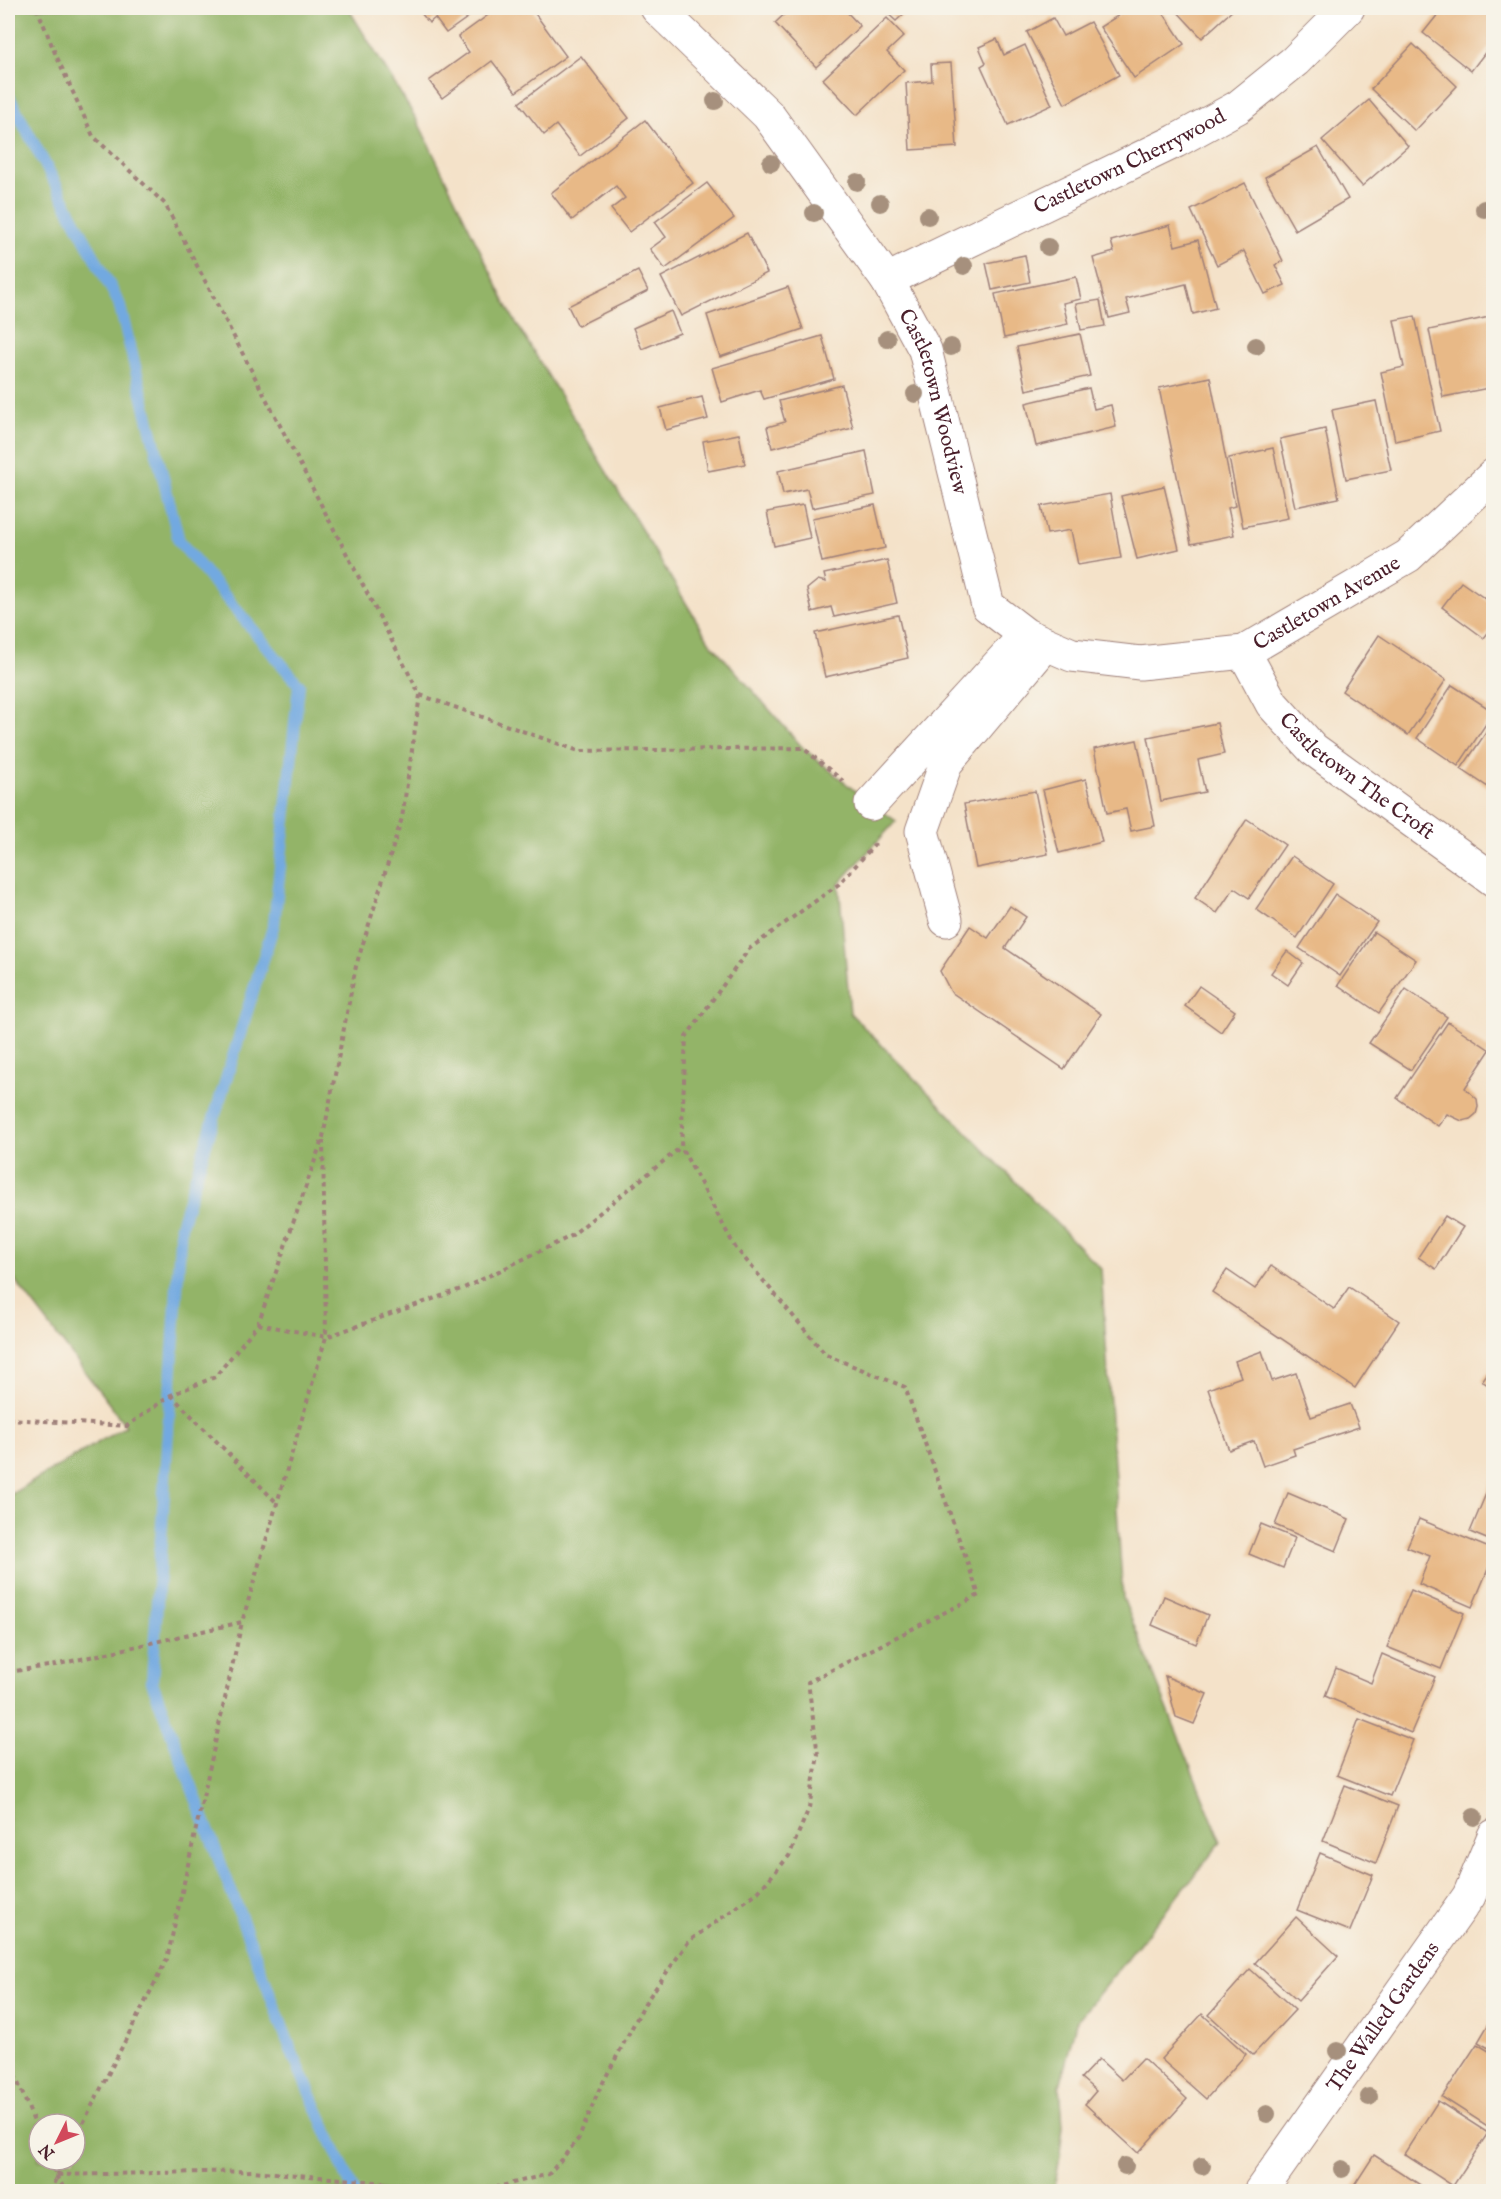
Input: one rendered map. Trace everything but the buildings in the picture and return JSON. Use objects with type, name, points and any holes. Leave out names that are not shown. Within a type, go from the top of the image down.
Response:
[{"type":"street","name":"Castletown Woodview","points":[[657,8],[768,115],[887,280],[925,350],[988,606],[1036,639]]},
{"type":"street","name":"Castletown Cherrywood","points":[[887,280],[1176,141],[1238,107],[1295,61],[1348,8]]},
{"type":"street","name":"Castletown Avenue","points":[[1036,639],[1072,656],[1140,663],[1244,652],[1408,556],[1494,475]]},
{"type":"street","points":[[872,804],[1036,639]]},
{"type":"street","points":[[946,920],[922,831],[946,763],[1036,639]]},
{"type":"street","name":"Castletown The Croft","points":[[1244,652],[1272,704],[1313,749],[1494,880]]},
{"type":"street","name":"The Walled Gardens","points":[[1260,2192],[1470,1896],[1494,1836]]},
{"type":"path","points":[[8,1419],[127,1426],[171,1395],[215,1377],[258,1324],[323,1137],[356,966],[402,818],[420,695],[165,204],[93,136],[37,8]]},
{"type":"path","points":[[420,695],[579,751],[803,748],[896,821],[839,884],[749,949],[686,1037],[681,1147],[735,1247],[826,1355],[904,1387],[979,1595],[808,1682],[818,1755],[809,1808],[789,1856],[758,1892],[689,1941],[645,2003],[598,2090],[579,2138],[549,2174],[477,2192]]},
{"type":"path","points":[[87,2116],[167,1959],[242,1622],[326,1337],[323,1137]]},
{"type":"path","points":[[258,1324],[326,1337],[465,1288],[571,1236],[681,1147]]},
{"type":"path","points":[[171,1395],[277,1503]]},
{"type":"path","points":[[8,1672],[55,1665],[242,1622]]},
{"type":"path","points":[[8,2058],[30,2112]]},
{"type":"path","points":[[56,2175],[253,2171],[375,2182],[448,2192]]},
{"type":"path","points":[[55,2172],[67,2192]]},
{"type":"path","points":[[50,2192],[58,2172]]},
{"type":"green space","points":[[8,8],[348,8],[417,120],[512,316],[709,641],[803,748],[871,804],[896,821],[839,884],[850,1013],[1101,1269],[1123,1598],[1221,1842],[1076,2022],[1060,2086],[1063,2126],[1053,2191],[8,2191],[8,1496],[126,1426],[8,1271]]},
{"type":"waterway","points":[[8,95],[119,303],[179,541],[299,685],[274,924],[181,1225],[152,1682],[293,2055],[354,2192]]}]
